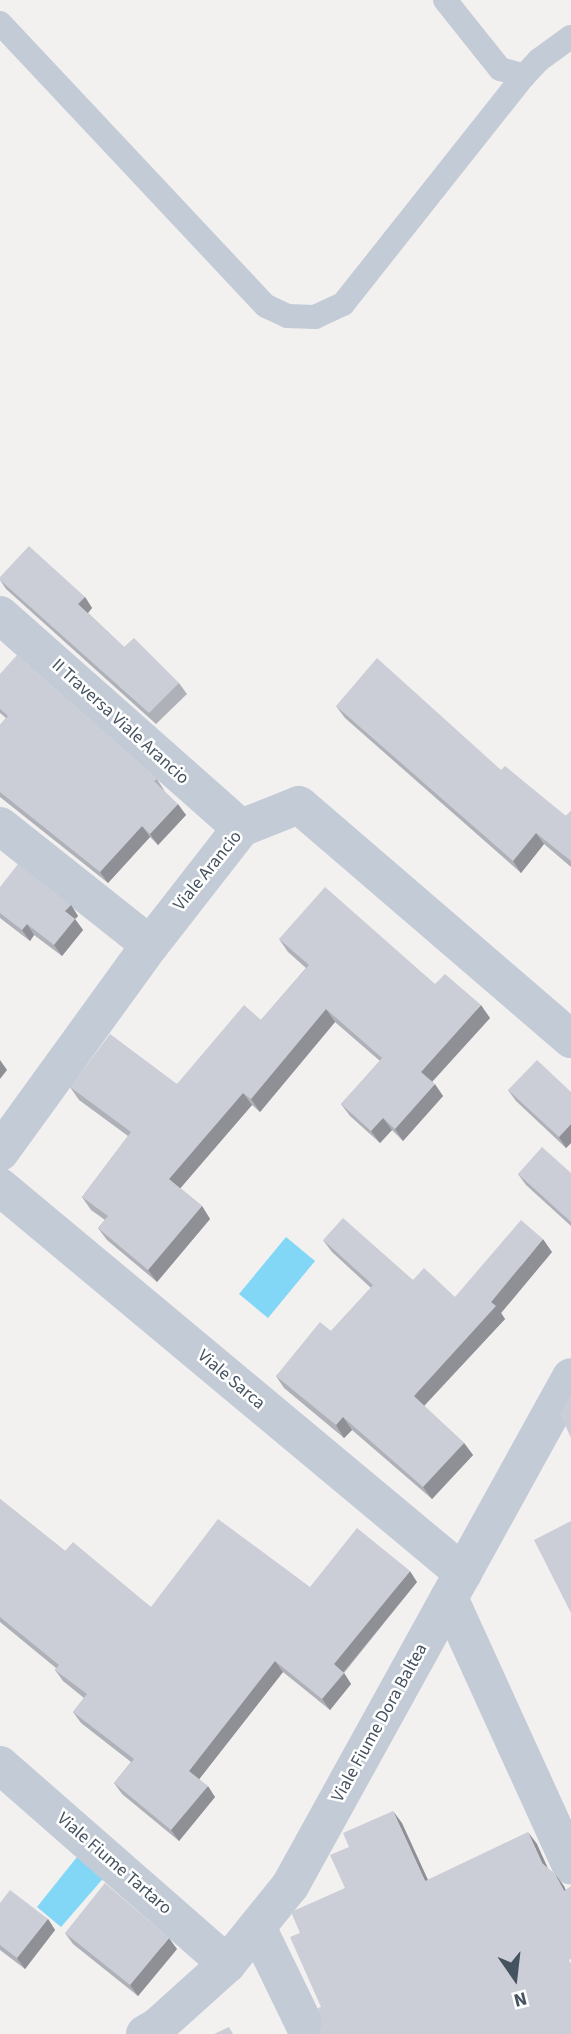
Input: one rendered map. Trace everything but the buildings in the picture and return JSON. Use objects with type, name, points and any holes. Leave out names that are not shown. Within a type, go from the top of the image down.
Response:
[{"type":"street","name":"II Traversa Viale Arancio","points":[[0,615],[241,828]]},
{"type":"street","name":"Viale Arancio","points":[[0,1152],[150,945],[241,828],[299,805],[571,1039]]},
{"type":"street","points":[[0,826],[150,945]]},
{"type":"street","name":"Viale Sarca","points":[[0,1187],[456,1586]]},
{"type":"street","name":"Viale Fiume Dora Baltea","points":[[145,2034],[158,2027],[227,1964],[290,1886],[571,1377]]},
{"type":"street","points":[[456,1586],[571,1866]]},
{"type":"street","name":"Viale Fiume Tartaro","points":[[0,1765],[227,1964]]},
{"type":"street","points":[[257,1927],[309,2034]]},
{"type":"lane","points":[[444,0],[500,69],[524,76]]},
{"type":"lane","points":[[0,23],[266,306],[287,316],[315,317],[343,304],[524,76],[539,60],[571,37]]},
{"type":"water","points":[[286,1237],[315,1261],[268,1318],[239,1294]]},
{"type":"water","points":[[81,1852],[107,1874],[61,1927],[37,1907]]}]
